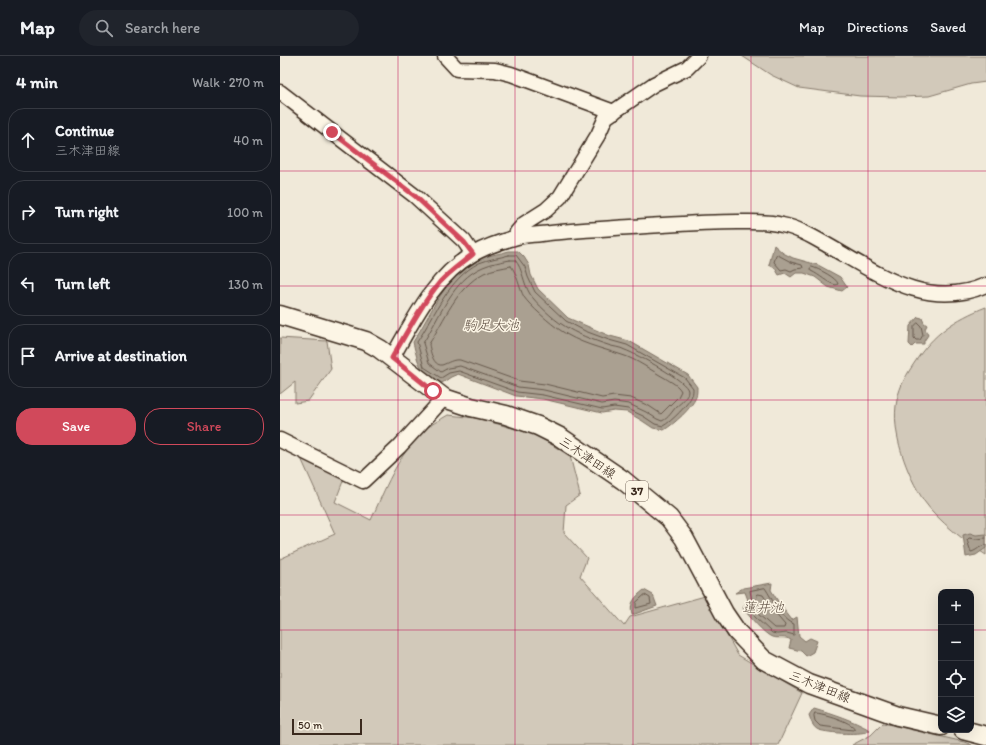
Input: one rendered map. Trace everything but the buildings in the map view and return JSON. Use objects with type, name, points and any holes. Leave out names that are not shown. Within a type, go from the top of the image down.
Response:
[{"type":"main road","name":"三木津田線","points":[[280,315],[366,341],[392,358],[444,398],[538,426],[560,437],[589,456],[643,496],[668,518],[684,538],[724,613],[736,632],[764,660],[809,684],[898,716],[938,725]]},
{"type":"main road","points":[[974,733],[986,736]]},
{"type":"street","points":[[445,56],[457,69],[495,70],[511,74],[614,112]]},
{"type":"street","points":[[518,237],[517,232],[524,224],[546,210],[560,197],[598,135],[606,117],[654,84],[687,68],[699,56]]},
{"type":"street","points":[[280,92],[415,196],[464,242],[473,254]]},
{"type":"street","points":[[392,358],[421,307],[455,267],[473,254],[495,244],[518,237],[558,232],[716,222],[762,222],[782,225],[808,234],[876,274],[904,287],[931,293],[956,294],[986,285]]},
{"type":"street","points":[[280,440],[363,481],[399,447],[444,398]]},
{"type":"shaded area","points":[[742,56],[986,56],[986,82],[971,84],[929,96],[860,96],[799,88],[771,75]]},
{"type":"shaded area","points":[[986,307],[986,555],[944,523],[924,501],[906,466],[898,439],[895,412],[898,395],[904,380],[929,343],[955,322]]},
{"type":"shaded area","points":[[280,338],[327,341],[331,369],[308,401],[295,403],[295,382],[280,394]]},
{"type":"shaded area","points":[[448,415],[477,418],[536,435],[570,456],[580,495],[566,505],[564,533],[587,558],[580,576],[624,626],[630,617],[705,596],[738,655],[802,693],[778,745],[280,745],[280,559],[335,534],[300,456],[345,476],[335,502],[371,520],[392,474],[405,452],[425,429]]},
{"type":"shaded area","points":[[883,723],[972,745],[852,745],[871,735]]},
{"type":"water","points":[[774,245],[783,253],[793,258],[818,265],[840,277],[847,287],[842,291],[828,287],[815,277],[804,273],[796,273],[791,277],[785,273],[779,275],[775,268],[769,265]]},
{"type":"water","name":"駒足大池","points":[[509,251],[518,251],[524,257],[529,265],[531,275],[538,289],[568,318],[610,336],[629,341],[688,375],[697,387],[697,391],[694,401],[687,411],[664,430],[653,428],[627,412],[614,411],[602,413],[543,399],[516,396],[458,374],[442,383],[424,371],[419,363],[413,342],[440,295],[457,274],[467,266],[479,259]]},
{"type":"water","points":[[918,317],[922,318],[924,323],[927,325],[925,329],[928,335],[924,341],[924,344],[915,344],[912,347],[909,344],[910,326]]},
{"type":"water","points":[[970,533],[976,535],[986,534],[986,548],[976,555],[966,557],[963,535]]},
{"type":"water","name":"蓮井池","points":[[772,583],[771,590],[781,606],[792,620],[797,617],[799,636],[805,641],[810,638],[817,641],[813,652],[806,656],[801,651],[789,648],[791,640],[772,637],[765,633],[743,608],[748,600],[745,592],[735,593],[743,588]]},
{"type":"water","points":[[644,590],[653,595],[657,606],[632,615],[632,604],[638,595]]},
{"type":"water","points":[[814,708],[856,723],[870,730],[861,733],[838,733],[819,730],[811,722],[809,715]]},
{"type":"route","points":[[332,132],[415,196],[464,242],[473,254],[455,267],[421,307],[392,358],[433,391]]}]
